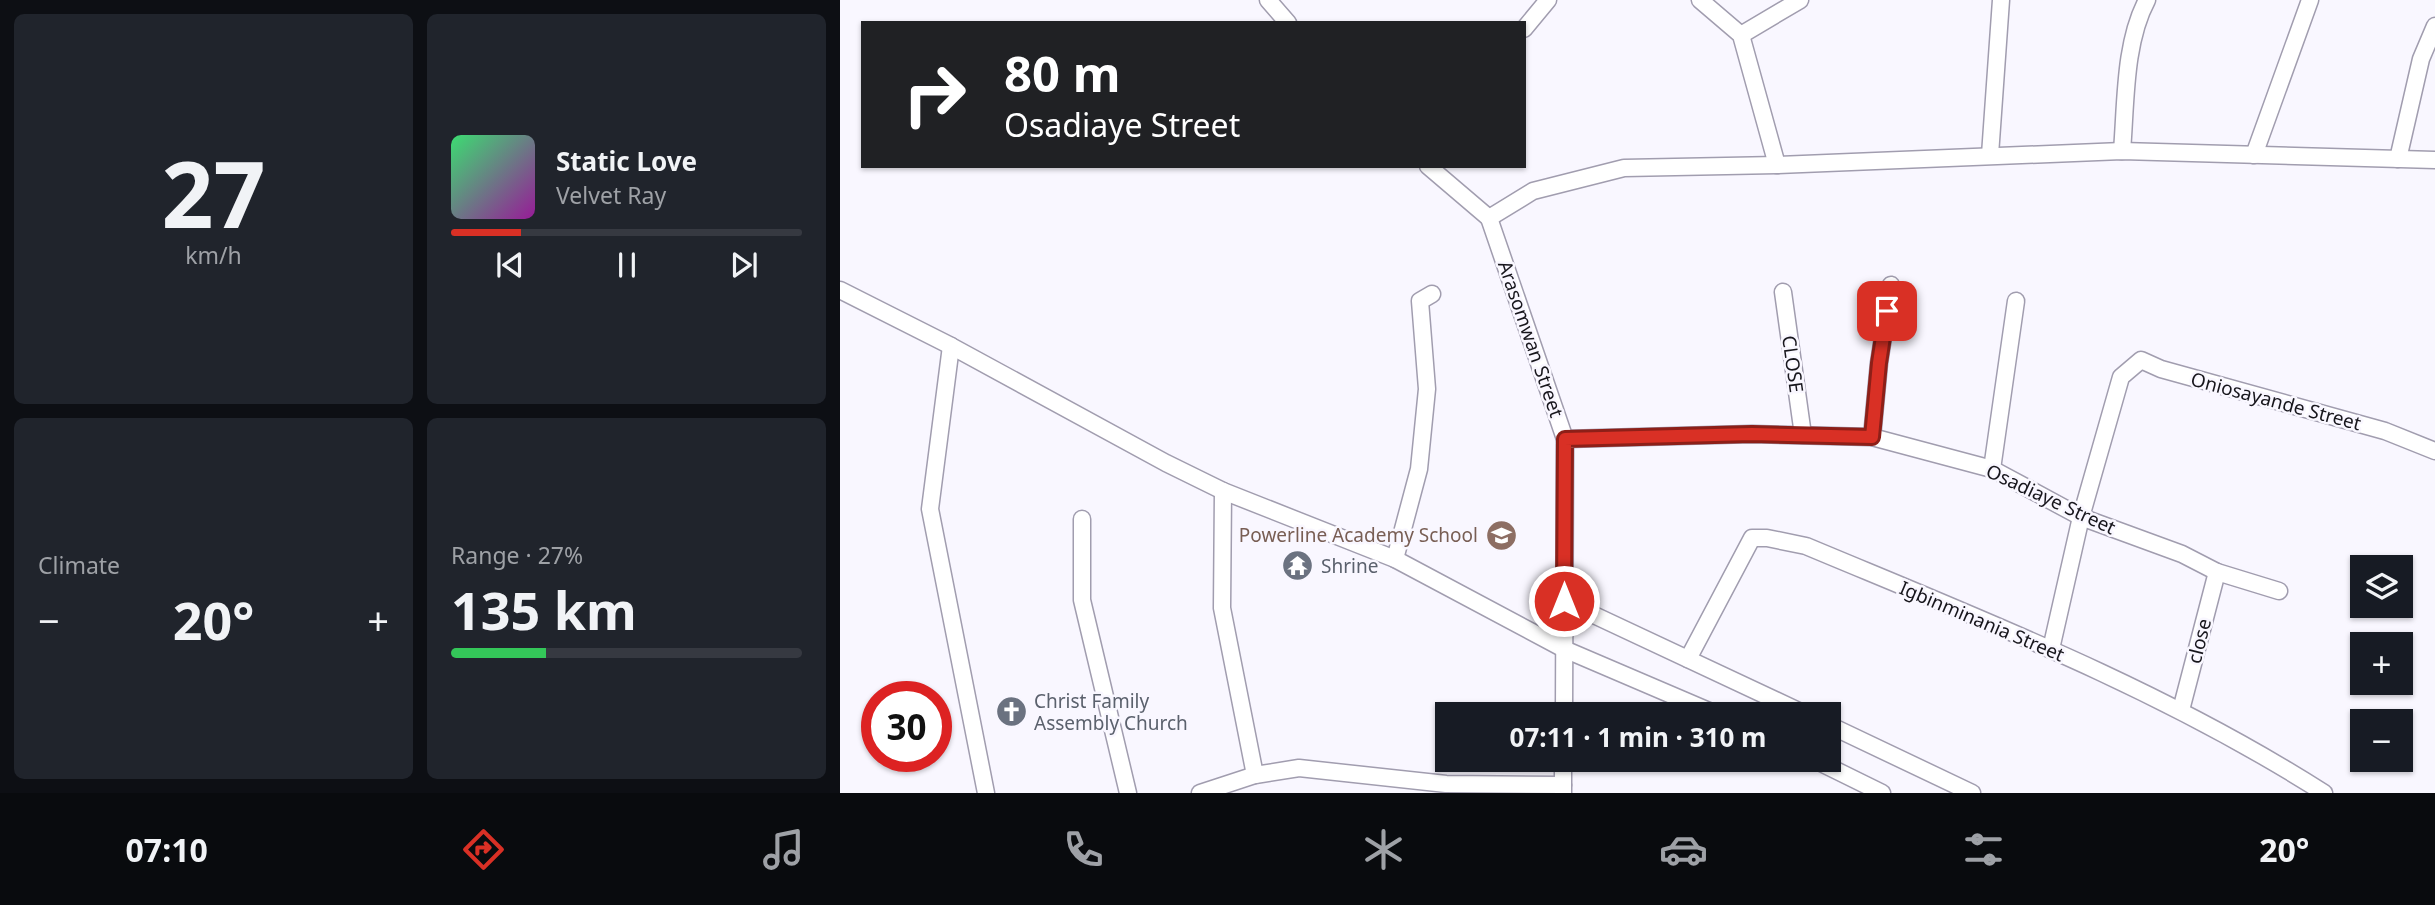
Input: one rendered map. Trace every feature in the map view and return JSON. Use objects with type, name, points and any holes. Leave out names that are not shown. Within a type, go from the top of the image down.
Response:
[{"type":"street","points":[[1269,0],[1286,21]]},
{"type":"street","points":[[1526,27],[1548,0]]},
{"type":"street","points":[[1700,0],[1741,35],[1777,165]]},
{"type":"street","points":[[1741,35],[1800,0]]},
{"type":"street","points":[[1990,155],[2001,0]]},
{"type":"street","points":[[2122,151],[2132,42],[2140,12],[2147,0]]},
{"type":"street","points":[[2254,155],[2310,0]]},
{"type":"street","points":[[2398,159],[2421,58],[2435,26]]},
{"type":"street","points":[[1430,168],[1489,218],[1533,191],[1624,168],[1777,165],[2122,151],[2435,160]]},
{"type":"street","name":"Arasomwan Street","points":[[1489,218],[1565,439],[1564,702]]},
{"type":"street","points":[[1872,437],[1879,363],[1891,285]]},
{"type":"street","points":[[840,290],[1223,491],[1395,559],[1564,649],[1688,702]]},
{"type":"street","name":"CLOSE","points":[[1783,292],[1803,435]]},
{"type":"street","points":[[1395,559],[1419,469],[1427,388],[1420,301],[1432,294]]},
{"type":"street","points":[[1992,469],[2016,301]]},
{"type":"street","points":[[951,346],[930,509],[986,793]]},
{"type":"street","name":"Oniosayande Street","points":[[2081,517],[2121,377],[2141,360],[2161,369],[2385,431],[2435,451]]},
{"type":"street","name":"Osadiaye Street","points":[[1565,439],[1752,434],[1872,437],[1992,469],[2081,517],[2182,554],[2217,572],[2278,591]]},
{"type":"street","points":[[1223,491],[1222,608],[1255,775]]},
{"type":"street","points":[[2051,649],[2081,517]]},
{"type":"street","points":[[1082,519],[1082,600],[1128,793]]},
{"type":"street","name":"Igbinminania Street","points":[[1688,659],[1752,538],[1767,538],[1806,546],[2051,649],[2181,710],[2262,754],[2324,793]]},
{"type":"street","name":"close","points":[[2181,710],[2217,572]]},
{"type":"street","points":[[1564,601],[1779,702]]},
{"type":"street","points":[[1841,731],[1972,793]]},
{"type":"street","points":[[1200,793],[1255,775],[1299,768],[1446,784],[1563,789]]},
{"type":"street","points":[[1839,772],[1882,793]]},
{"type":"place","name":"Powerline Academy School","points":[[1501,535]]},
{"type":"place","name":"Shrine","points":[[1298,566]]},
{"type":"place","name":"Christ Family Assembly Church","points":[[1011,712]]},
{"type":"route","points":[[1564,601],[1565,439],[1752,434],[1872,437],[1887,311]]}]
